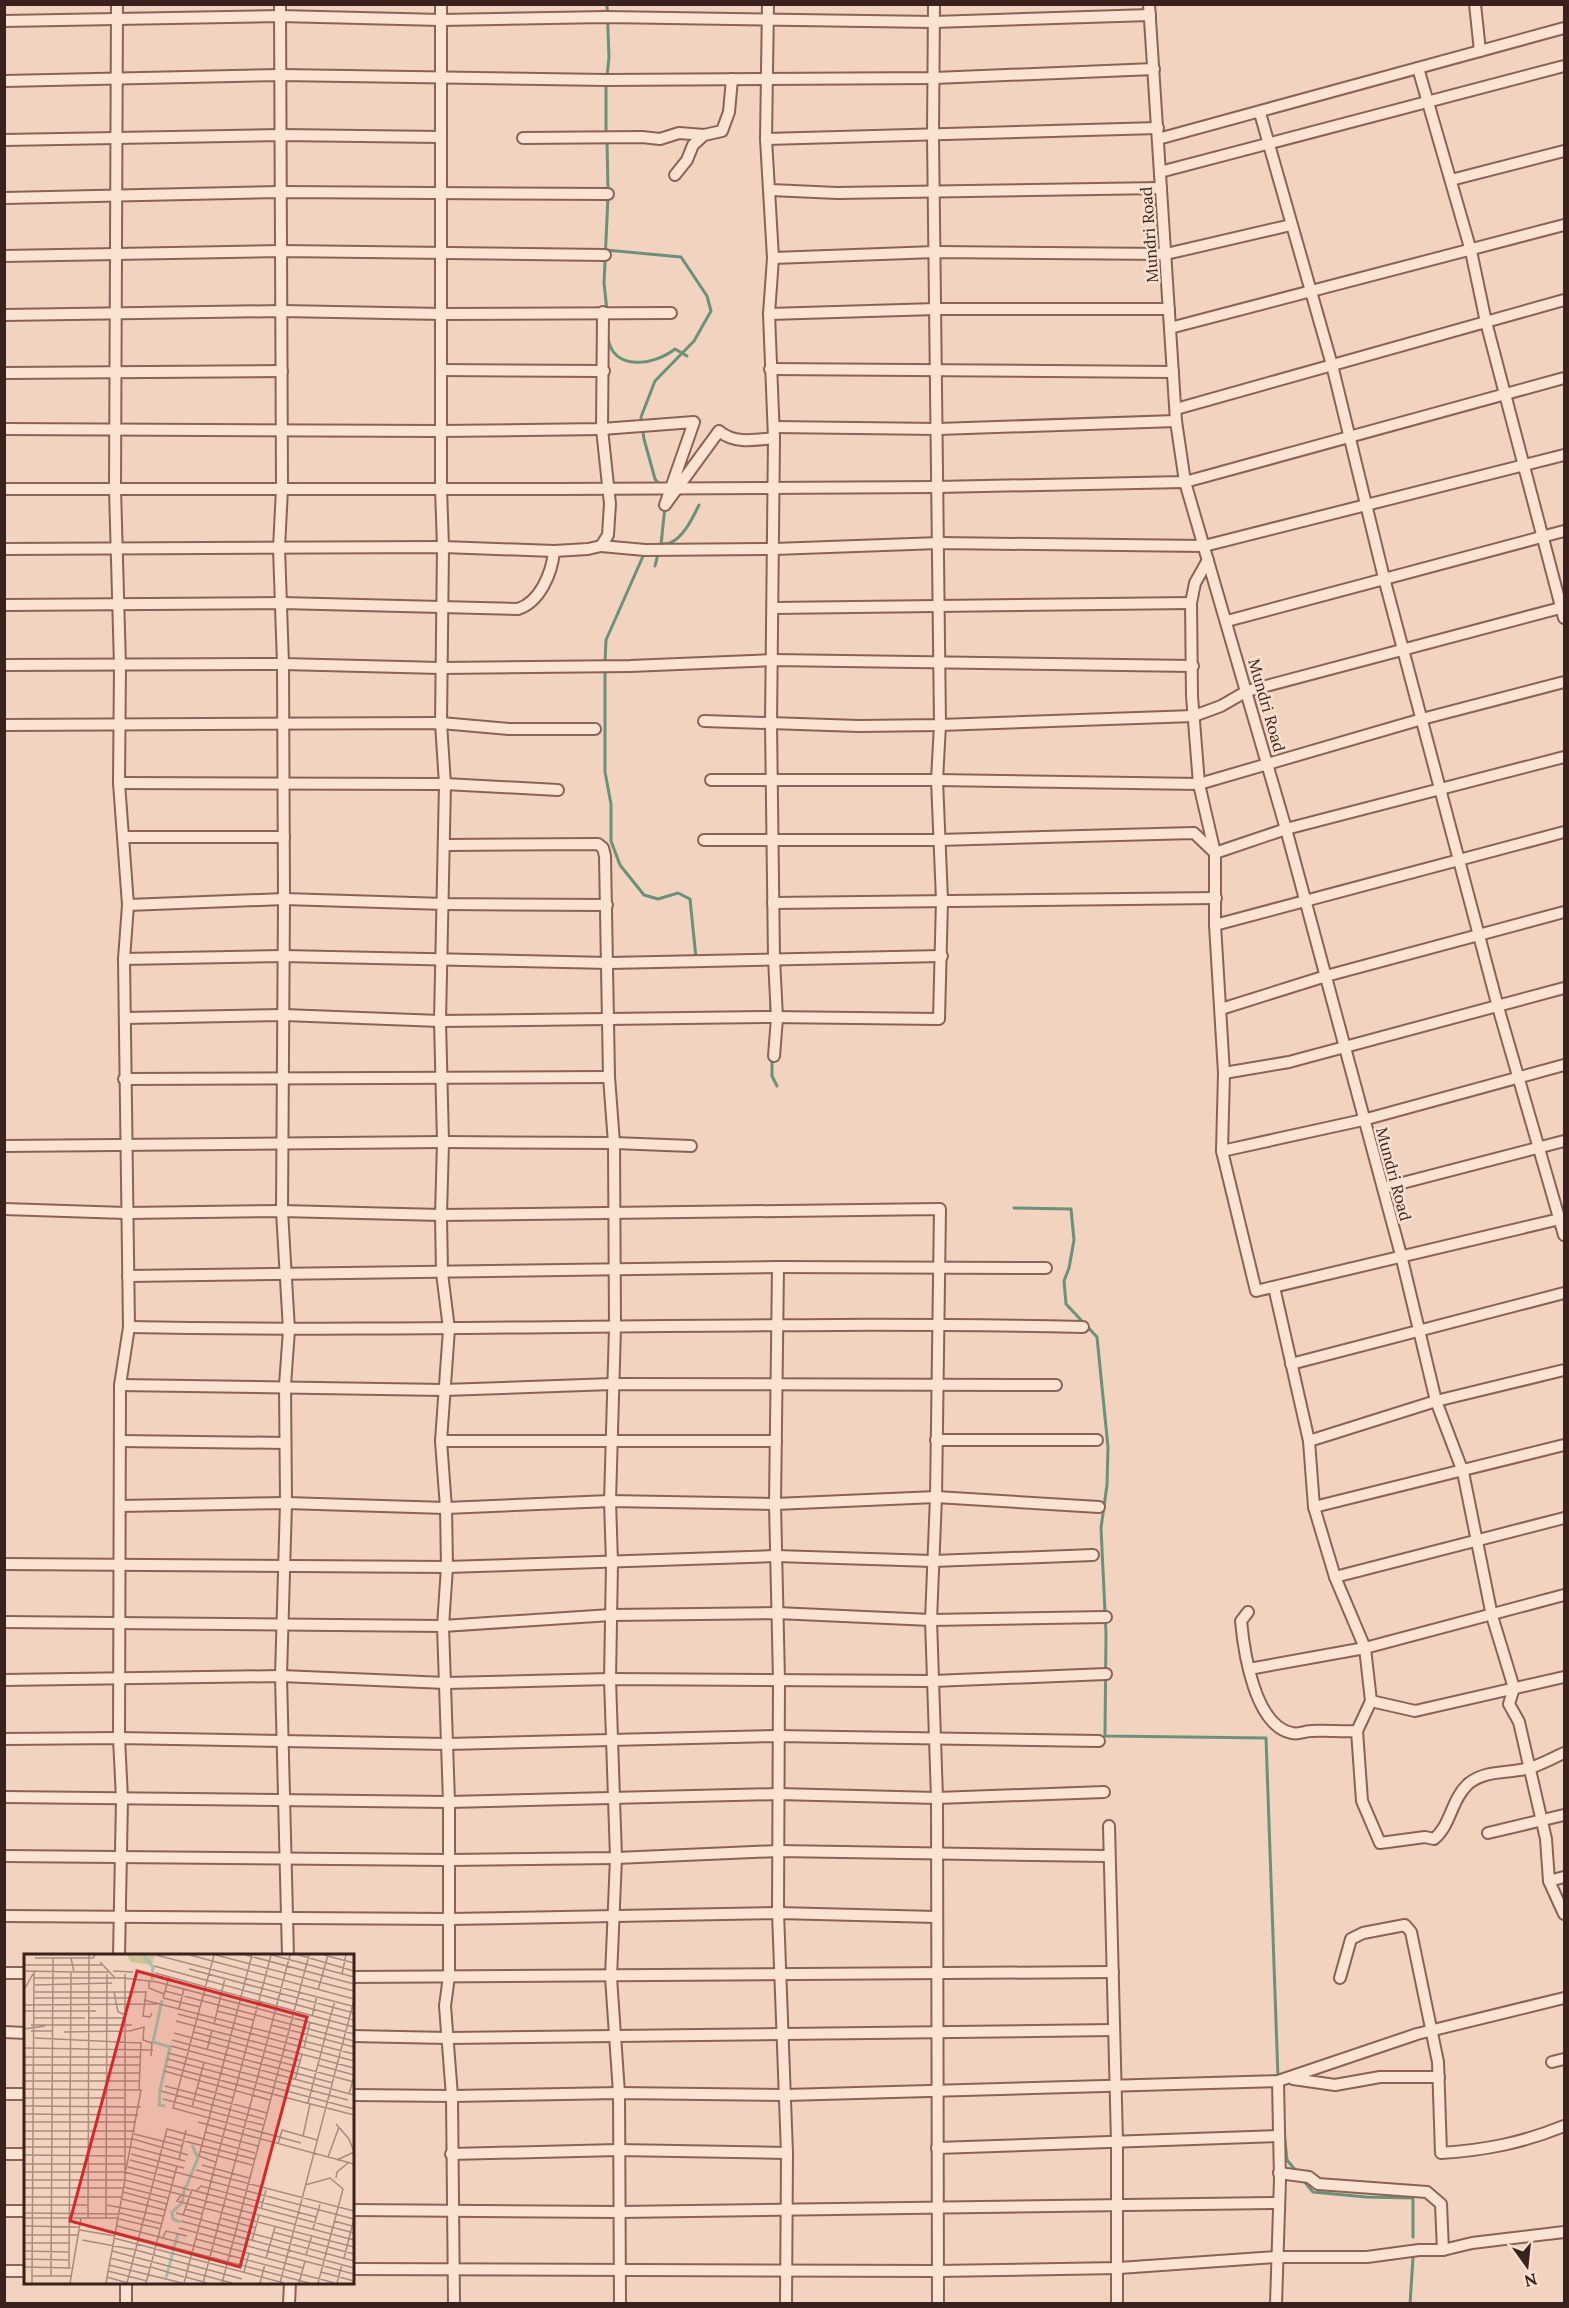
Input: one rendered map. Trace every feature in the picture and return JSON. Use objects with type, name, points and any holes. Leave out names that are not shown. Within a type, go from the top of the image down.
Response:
[{"type":"street","points":[[117,4],[115,256],[117,430],[114,489],[120,666],[119,783],[125,837],[128,905],[124,959],[124,1079],[129,1328],[120,1385],[119,1738],[122,1798],[119,1954]]},
{"type":"street","points":[[441,4],[443,547],[441,723],[445,784],[445,904],[440,1021],[443,1142],[441,1215],[442,1273],[449,1329],[441,1441],[446,1508],[447,1567],[443,1626],[449,1802],[449,1976],[445,2006],[452,2096],[451,2211],[454,2304]]},
{"type":"street","points":[[768,4],[769,78],[766,139],[771,190],[773,258],[769,314],[774,433],[774,660],[771,723],[774,780],[773,903],[777,1018],[774,1056]]},
{"type":"street","points":[[125,1018],[284,1016],[440,1021],[939,1019],[942,900],[937,780],[940,726],[933,135],[934,4]]},
{"type":"street","points":[[1475,4],[1480,51]]},
{"type":"street","points":[[280,10],[282,489],[279,548],[283,664],[285,1145],[282,1211],[289,1330],[285,1385],[286,1503],[281,1676],[283,1799],[288,1858],[288,1954]]},
{"type":"street","points":[[4,21],[118,19],[280,10],[441,20],[606,17],[934,22],[1150,10]]},
{"type":"street","name":"Mundri Road","points":[[1150,10],[1176,421],[1185,482],[1306,901],[1401,1256],[1436,1401],[1463,1472],[1492,1616],[1514,1688],[1509,1704],[1519,1722],[1546,1839],[1549,1881]]},
{"type":"street","points":[[766,139],[1158,133],[1260,113],[1564,28]]},
{"type":"street","points":[[1160,172],[1564,66]]},
{"type":"street","points":[[704,721],[940,726],[1194,717],[1221,706],[1247,691],[1403,649],[1564,611],[1486,322],[1471,251],[1418,68]]},
{"type":"street","points":[[4,81],[281,75],[441,79],[934,78],[1154,69]]},
{"type":"street","points":[[523,138],[642,137],[660,139],[688,132],[704,135],[722,130],[727,123],[732,79]]},
{"type":"street","points":[[1260,113],[1332,365],[1384,578],[1458,859],[1481,935],[1498,1007],[1562,1218],[1564,1235]]},
{"type":"street","points":[[4,140],[281,135],[440,137]]},
{"type":"street","points":[[675,175],[687,160],[693,145],[704,135]]},
{"type":"street","points":[[1451,180],[1564,151]]},
{"type":"street","points":[[771,190],[837,193],[1161,188]]},
{"type":"street","points":[[4,198],[281,192],[608,194]]},
{"type":"street","points":[[773,258],[934,252],[1166,254],[1291,225]]},
{"type":"street","points":[[1170,328],[1564,225]]},
{"type":"street","points":[[4,256],[115,256],[281,251],[605,255]]},
{"type":"street","points":[[1176,409],[1564,300]]},
{"type":"street","points":[[769,314],[936,309],[1169,309]]},
{"type":"street","points":[[4,315],[282,311],[442,314],[671,312]]},
{"type":"street","points":[[601,546],[610,527],[610,489],[602,429],[603,312]]},
{"type":"street","points":[[770,369],[1173,372]]},
{"type":"street","points":[[441,370],[603,371]]},
{"type":"street","points":[[4,373],[117,374],[282,371]]},
{"type":"street","points":[[4,489],[610,489],[774,486],[938,487],[1185,482],[1564,378]]},
{"type":"street","points":[[4,429],[441,431],[602,429],[694,422],[664,506],[719,431],[726,437],[737,440],[774,433],[1176,421]]},
{"type":"street","points":[[4,549],[443,547],[554,551],[601,546],[645,550],[774,549],[939,543],[1204,546],[1564,455]]},
{"type":"street","points":[[1227,621],[1564,531]]},
{"type":"street","points":[[4,605],[282,603],[518,609],[534,600],[552,568],[554,551]]},
{"type":"street","points":[[1208,560],[1195,583],[1191,603],[1194,717],[1199,784],[1215,853],[1215,925],[1224,1072],[1222,1150],[1256,1291],[1562,1218]]},
{"type":"street","points":[[773,608],[1191,603]]},
{"type":"street","points":[[4,665],[283,664],[441,668],[630,666],[774,660],[1193,666]]},
{"type":"street","points":[[711,780],[937,780],[1199,784],[1422,718],[1564,682]]},
{"type":"street","points":[[4,725],[441,723],[509,729],[595,729]]},
{"type":"street","points":[[1215,853],[1286,829],[1564,757]]},
{"type":"street","points":[[119,783],[445,784],[558,790]]},
{"type":"street","points":[[1215,925],[1564,832]]},
{"type":"street","points":[[704,840],[938,840],[1194,833],[1215,853]]},
{"type":"street","points":[[125,837],[284,837]]},
{"type":"street","points":[[445,844],[598,844],[603,848],[605,856],[609,963],[609,1077],[614,1143],[612,1212],[615,1328],[610,1501],[612,1563],[610,1679],[616,1858],[611,1977],[613,2035],[619,2093],[620,2304]]},
{"type":"street","points":[[773,903],[1216,898]]},
{"type":"street","points":[[128,905],[284,899],[445,904],[607,905]]},
{"type":"street","points":[[1221,1009],[1326,976],[1564,912]]},
{"type":"street","points":[[124,959],[283,956],[443,962],[609,963],[942,956]]},
{"type":"street","points":[[1224,1072],[1289,1062],[1564,988]]},
{"type":"street","points":[[1222,1150],[1363,1120],[1564,1065]]},
{"type":"street","points":[[124,1079],[609,1077]]},
{"type":"street","points":[[1383,1188],[1564,1141]]},
{"type":"street","points":[[4,1146],[443,1142],[691,1146]]},
{"type":"street","points":[[4,1209],[126,1213],[282,1211],[441,1215],[940,1209],[936,1497],[931,1620],[933,1738],[937,1798],[938,2304]]},
{"type":"street","points":[[128,1276],[938,1266],[1046,1268]]},
{"type":"street","points":[[778,1268],[775,1504],[779,1680],[778,1913],[786,2095],[788,2209],[786,2304]]},
{"type":"street","points":[[1274,1287],[1309,1441],[1314,1507],[1335,1577],[1365,1648],[1371,1701],[1358,1731],[1362,1801],[1380,1843],[1425,1837],[1434,1839],[1445,1827],[1453,1803],[1468,1785],[1483,1775],[1529,1768],[1564,1753]]},
{"type":"street","points":[[1290,1364],[1564,1293]]},
{"type":"street","points":[[129,1328],[289,1330],[939,1324],[1083,1327]]},
{"type":"street","points":[[1309,1441],[1436,1401],[1564,1370]]},
{"type":"street","points":[[120,1385],[285,1385],[444,1390],[612,1384],[1056,1385]]},
{"type":"street","points":[[936,1440],[1096,1440]]},
{"type":"street","points":[[120,1441],[285,1443]]},
{"type":"street","points":[[441,1441],[776,1441]]},
{"type":"street","points":[[1314,1507],[1463,1472],[1564,1445]]},
{"type":"street","points":[[120,1506],[286,1503],[446,1508],[610,1501],[775,1504],[936,1497],[1099,1507]]},
{"type":"street","points":[[1335,1577],[1564,1518]]},
{"type":"street","points":[[4,1564],[447,1567],[776,1556],[933,1561],[1093,1555]]},
{"type":"street","points":[[1249,1669],[1365,1648],[1564,1595]]},
{"type":"street","points":[[1248,1612],[1241,1621],[1242,1642],[1255,1690],[1273,1725],[1294,1734],[1312,1731],[1358,1731]]},
{"type":"street","points":[[4,1622],[119,1621],[443,1626],[612,1615],[777,1613],[931,1620],[1106,1617]]},
{"type":"street","points":[[4,1680],[281,1676],[446,1683],[610,1679],[933,1681],[1106,1674]]},
{"type":"street","points":[[1371,1701],[1414,1711],[1564,1677]]},
{"type":"street","points":[[4,1739],[119,1738],[447,1744],[777,1736],[1099,1741]]},
{"type":"street","points":[[4,1797],[449,1802],[613,1800],[778,1794],[937,1798],[1104,1792]]},
{"type":"street","points":[[1488,1833],[1564,1815]]},
{"type":"street","points":[[1109,1826],[1117,2142],[1119,2268],[1117,2304]]},
{"type":"street","points":[[4,1856],[448,1860],[616,1858],[778,1851],[1106,1856]]},
{"type":"street","points":[[1564,1876],[1549,1881],[1564,1909]]},
{"type":"street","points":[[4,1916],[449,1919],[778,1913],[936,1917]]},
{"type":"street","points":[[1340,1978],[1351,1939],[1363,1932],[1405,1925],[1411,1932],[1432,2030],[1439,2076],[1441,2153],[1492,2149],[1536,2138],[1564,2126]]},
{"type":"street","points":[[354,1977],[938,1975],[1113,1972]]},
{"type":"street","points":[[4,1973],[24,1973]]},
{"type":"street","points":[[354,2095],[619,2093],[786,2095],[1278,2081],[1432,2030],[1564,1998]]},
{"type":"street","points":[[354,2036],[448,2038],[1114,2030]]},
{"type":"street","points":[[4,2032],[24,2033]]},
{"type":"street","points":[[1552,2062],[1564,2059]]},
{"type":"street","points":[[1290,2078],[1335,2085],[1380,2077],[1439,2076]]},
{"type":"street","points":[[1276,2304],[1280,2173],[1278,2081]]},
{"type":"street","points":[[4,2094],[24,2094]]},
{"type":"street","points":[[937,2148],[1278,2136]]},
{"type":"street","points":[[451,2154],[618,2150],[787,2153]]},
{"type":"street","points":[[4,2154],[24,2154]]},
{"type":"street","points":[[1280,2173],[1309,2177],[1318,2184],[1427,2192],[1441,2204],[1443,2250]]},
{"type":"street","points":[[354,2210],[619,2212],[938,2206],[1118,2207],[1279,2203]]},
{"type":"street","points":[[4,2211],[24,2211]]},
{"type":"street","points":[[354,2269],[453,2267],[937,2271],[1119,2268],[1276,2257],[1367,2257],[1419,2250],[1443,2250],[1472,2243],[1564,2232]]},
{"type":"street","points":[[4,2271],[24,2271]]},
{"type":"street","points":[[126,2284],[126,2304]]},
{"type":"street","points":[[289,2304],[290,2284]]},
{"type":"waterway","points":[[607,4],[609,57],[607,77]]},
{"type":"waterway","points":[[606,84],[606,134]]},
{"type":"waterway","points":[[607,141],[608,191]]},
{"type":"waterway","points":[[607,311],[604,283],[608,197]]},
{"type":"waterway","points":[[606,250],[681,257],[707,296],[711,311],[694,341],[655,381],[641,417],[644,439],[655,479],[661,486]]},
{"type":"waterway","points":[[608,338],[611,349],[626,361],[646,362],[667,355],[675,349],[687,356]]},
{"type":"waterway","points":[[656,545],[670,543],[680,536],[699,505]]},
{"type":"waterway","points":[[661,545],[665,506]]},
{"type":"waterway","points":[[605,662],[606,640],[644,554]]},
{"type":"waterway","points":[[655,566],[658,554]]},
{"type":"waterway","points":[[605,669],[605,772],[611,804],[611,841],[620,865],[644,895],[658,899],[678,893],[690,899],[696,958]]},
{"type":"waterway","points":[[770,972],[771,1013]]},
{"type":"waterway","points":[[772,1059],[772,1076],[777,1086]]},
{"type":"waterway","points":[[1014,1208],[1071,1209],[1074,1240],[1064,1281],[1066,1304],[1097,1337],[1108,1447],[1107,1485],[1101,1528],[1106,1633],[1105,1736],[1266,1738],[1278,2078]]},
{"type":"waterway","points":[[1284,2132],[1287,2160],[1297,2172]]},
{"type":"waterway","points":[[1303,2180],[1313,2192],[1366,2197],[1413,2198],[1413,2237]]},
{"type":"waterway","points":[[1410,2304],[1413,2258]]}]
